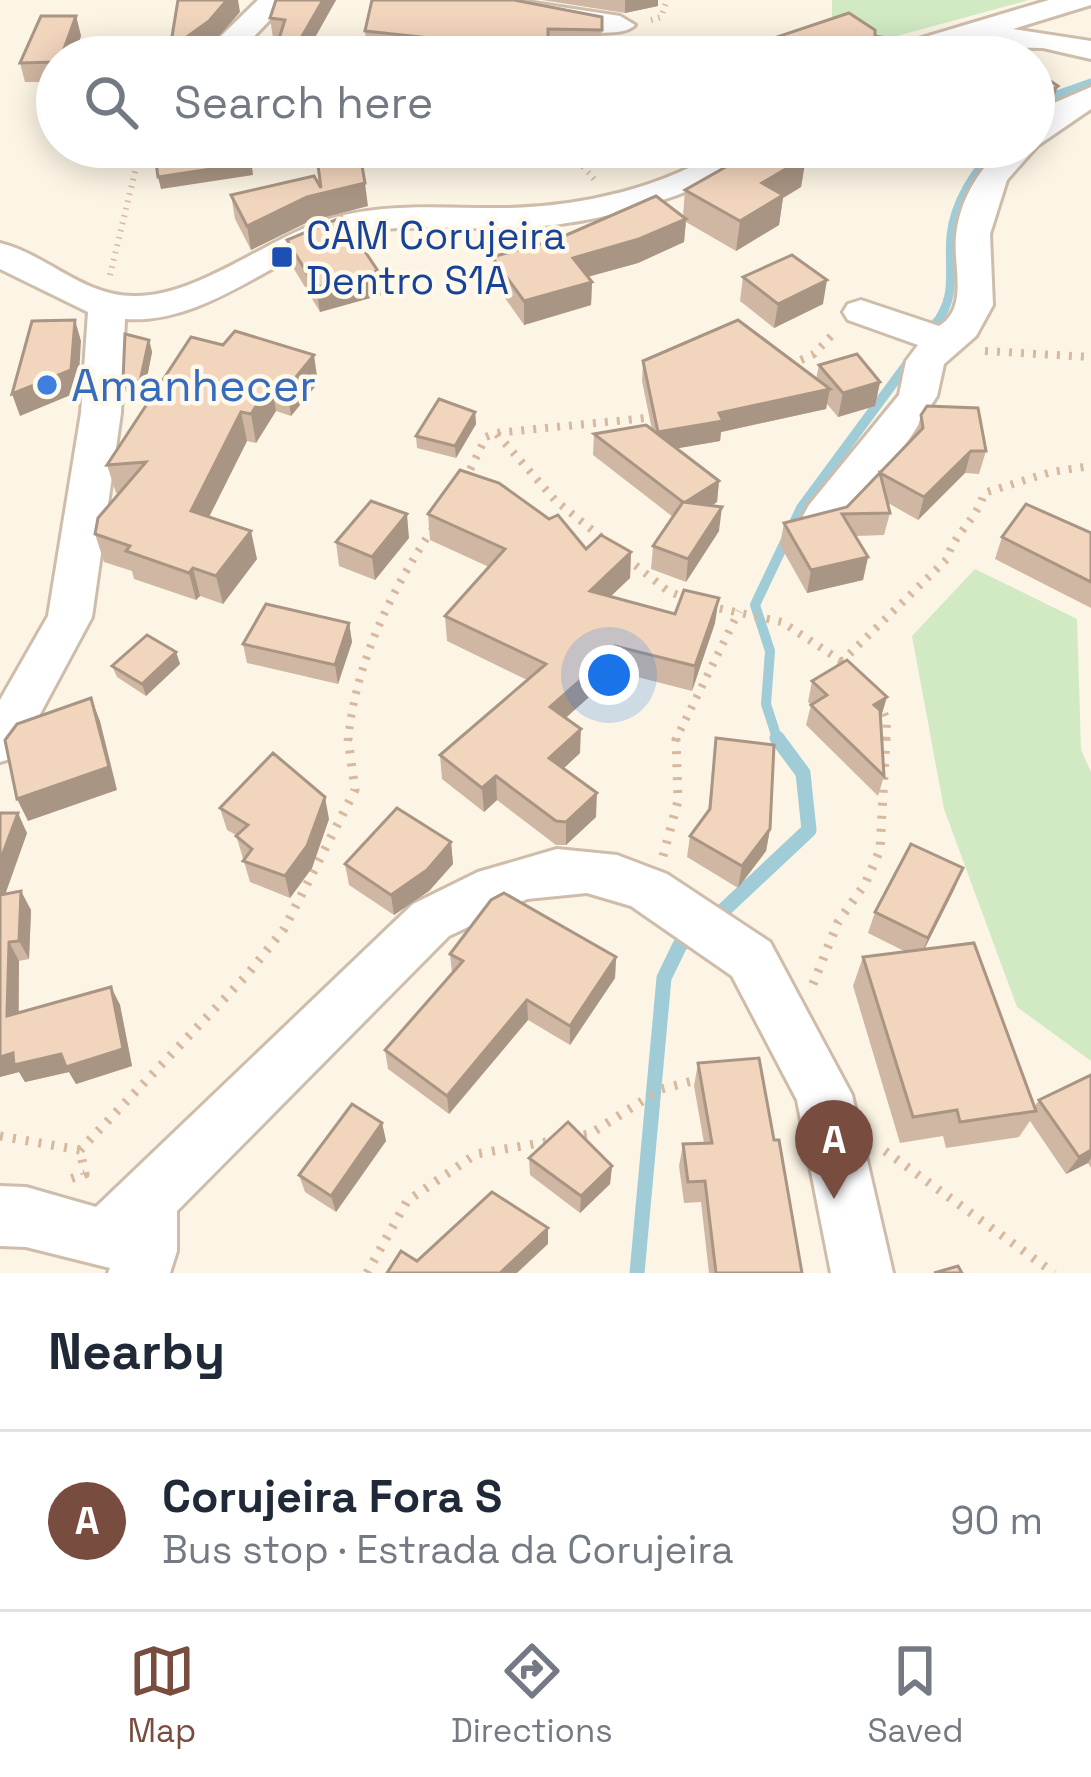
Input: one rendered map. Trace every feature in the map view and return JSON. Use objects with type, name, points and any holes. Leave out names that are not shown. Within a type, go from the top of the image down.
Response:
[{"type":"street","points":[[238,36],[275,0]]},
{"type":"street","points":[[484,0],[538,15],[620,25]]},
{"type":"street","points":[[959,36],[1079,0]]},
{"type":"street","points":[[1055,44],[1091,50]]},
{"type":"street","points":[[1055,119],[1091,96]]},
{"type":"street","points":[[0,254],[107,307],[140,306],[193,294],[299,242],[353,222],[416,216],[530,218],[578,212],[714,168]]},
{"type":"street","points":[[824,516],[918,396],[925,361],[963,328],[975,305],[973,234],[991,177],[1000,168]]},
{"type":"street","points":[[0,743],[70,617],[101,413],[107,307]]},
{"type":"street","points":[[861,312],[948,342]]},
{"type":"street","points":[[13,1216],[105,1240],[431,920],[495,884],[551,869],[623,876],[735,942],[752,959],[824,1095],[862,1273]]},
{"type":"street","points":[[140,1273],[147,1251],[147,1198]]},
{"type":"path","points":[[107,307],[117,236],[135,168]]},
{"type":"path","points":[[781,369],[814,355],[861,312]]},
{"type":"path","points":[[948,342],[1091,357]]},
{"type":"path","points":[[460,493],[473,458],[486,437],[496,433],[679,416]]},
{"type":"path","points":[[496,433],[556,501],[668,591],[703,605],[782,622],[859,672]]},
{"type":"path","points":[[841,662],[946,560],[950,544],[980,518],[984,494],[1051,472],[1091,466]]},
{"type":"path","points":[[80,1150],[247,975],[284,929],[355,790],[358,778],[347,737],[380,626],[404,568],[446,512]]},
{"type":"path","points":[[669,900],[678,801],[675,740],[739,611]]},
{"type":"path","points":[[815,986],[838,922],[865,884],[880,850],[887,721],[870,687]]},
{"type":"path","points":[[367,1273],[407,1201],[476,1154],[590,1134],[661,1089],[705,1077]]},
{"type":"path","points":[[824,1095],[894,1160],[1054,1273]]},
{"type":"path","points":[[0,1136],[80,1150]]},
{"type":"path","points":[[13,1216],[31,1190],[85,1174],[80,1150]]},
{"type":"green space","points":[[832,0],[1029,0],[897,36],[874,36],[832,25]]},
{"type":"green space","points":[[975,569],[1077,619],[1081,750],[1091,772],[1091,1061],[1017,1007],[944,809],[912,636]]},
{"type":"building","points":[[178,0],[227,0],[188,36],[172,36]]},
{"type":"building","points":[[276,0],[323,0],[302,36],[280,36],[285,20],[270,18]]},
{"type":"building","points":[[372,0],[514,0],[602,17],[602,30],[548,29],[548,36],[412,36],[365,31]]},
{"type":"building","points":[[849,13],[875,30],[875,36],[780,36]]},
{"type":"building","points":[[41,16],[76,16],[69,36],[36,36],[36,63],[20,63]]},
{"type":"building","points":[[157,168],[218,168],[158,177]]},
{"type":"building","points":[[318,168],[362,168],[365,183],[307,197],[247,226],[231,195],[314,176],[321,188]]},
{"type":"building","points":[[724,168],[787,168],[762,183],[783,195],[740,221],[685,190]]},
{"type":"building","points":[[656,196],[686,219],[573,258],[592,282],[524,301],[492,257],[555,240]]},
{"type":"building","points":[[342,217],[378,271],[316,288],[287,240]]},
{"type":"building","points":[[792,255],[827,280],[778,304],[743,277]]},
{"type":"building","points":[[75,320],[71,370],[12,394],[32,321]]},
{"type":"building","points":[[738,320],[830,389],[719,413],[723,421],[658,432],[643,361]]},
{"type":"building","points":[[235,331],[314,355],[287,388],[271,383],[251,414],[241,412],[191,511],[251,531],[216,576],[193,568],[189,573],[126,551],[130,546],[95,534],[98,518],[146,462],[107,465],[191,337],[223,345]]},
{"type":"building","points":[[125,334],[149,340],[140,381],[123,380]]},
{"type":"building","points":[[857,354],[880,382],[843,393],[819,365]]},
{"type":"building","points":[[439,399],[475,412],[455,446],[416,436]]},
{"type":"building","points":[[927,406],[978,408],[986,451],[971,451],[924,497],[880,473],[890,513],[842,514],[868,557],[811,570],[784,523],[847,507],[923,428],[921,415]]},
{"type":"building","points":[[646,425],[719,481],[684,503],[594,434]]},
{"type":"building","points":[[460,470],[499,483],[549,519],[558,515],[586,549],[601,535],[631,552],[590,591],[675,614],[684,590],[719,598],[695,666],[615,646],[607,666],[599,664],[550,707],[581,729],[549,758],[597,793],[566,822],[556,821],[496,776],[482,788],[440,755],[546,664],[445,616],[505,549],[428,514]]},
{"type":"building","points":[[371,501],[407,514],[372,557],[336,542]]},
{"type":"building","points":[[683,502],[722,507],[688,559],[653,546]]},
{"type":"building","points":[[1026,504],[1091,533],[1091,582],[1002,537]]},
{"type":"building","points":[[266,604],[349,623],[335,665],[243,644]]},
{"type":"building","points":[[147,635],[176,652],[142,684],[112,666]]},
{"type":"building","points":[[847,660],[887,697],[874,705],[880,710],[884,776],[811,705],[827,695],[812,681]]},
{"type":"building","points":[[91,698],[109,767],[17,799],[5,740],[17,724]]},
{"type":"building","points":[[716,738],[774,745],[770,829],[742,866],[690,836],[710,809]]},
{"type":"building","points":[[273,753],[325,797],[307,846],[285,876],[243,861],[252,849],[236,836],[248,825],[220,808]]},
{"type":"building","points":[[397,808],[451,842],[427,870],[391,895],[345,864]]},
{"type":"building","points":[[0,813],[18,813],[0,861]]},
{"type":"building","points":[[911,844],[963,868],[928,938],[875,912]]},
{"type":"building","points":[[21,891],[19,941],[9,942],[7,1016],[111,987],[123,1049],[66,1067],[61,1054],[14,1065],[13,1053],[0,1057],[0,895]]},
{"type":"building","points":[[504,893],[616,957],[570,1026],[527,1000],[447,1096],[385,1050],[463,961],[450,954],[491,900]]},
{"type":"building","points":[[974,943],[1036,1111],[960,1122],[957,1110],[913,1117],[863,957]]},
{"type":"building","points":[[759,1058],[802,1273],[716,1273],[705,1181],[688,1182],[683,1144],[712,1143],[698,1063]]},
{"type":"building","points":[[1091,1075],[1091,1150],[1079,1157],[1039,1100]]},
{"type":"building","points":[[352,1104],[382,1123],[331,1196],[299,1175]]},
{"type":"building","points":[[568,1122],[612,1166],[581,1196],[529,1158]]},
{"type":"building","points":[[492,1192],[548,1228],[500,1273],[387,1273],[401,1251],[417,1261]]},
{"type":"building","points":[[958,1266],[962,1273],[934,1273]]},
{"type":"waterway","points":[[1055,97],[1091,83]]},
{"type":"waterway","points":[[936,323],[947,304],[957,211],[980,168]]},
{"type":"waterway","points":[[925,338],[936,323]]},
{"type":"waterway","points":[[777,738],[766,704],[770,651],[755,605],[801,508],[914,355]]},
{"type":"waterway","points":[[711,922],[809,830],[803,773],[777,738]]},
{"type":"waterway","points":[[637,1273],[664,978],[680,945],[695,934]]},
{"type":"place","name":"CAM Corujeira Dentro S1A","points":[[282,257]]},
{"type":"place","name":"Amanhecer","points":[[47,385]]},
{"type":"place","name":"Corujeira Fora S","points":[[834,1199]]}]
